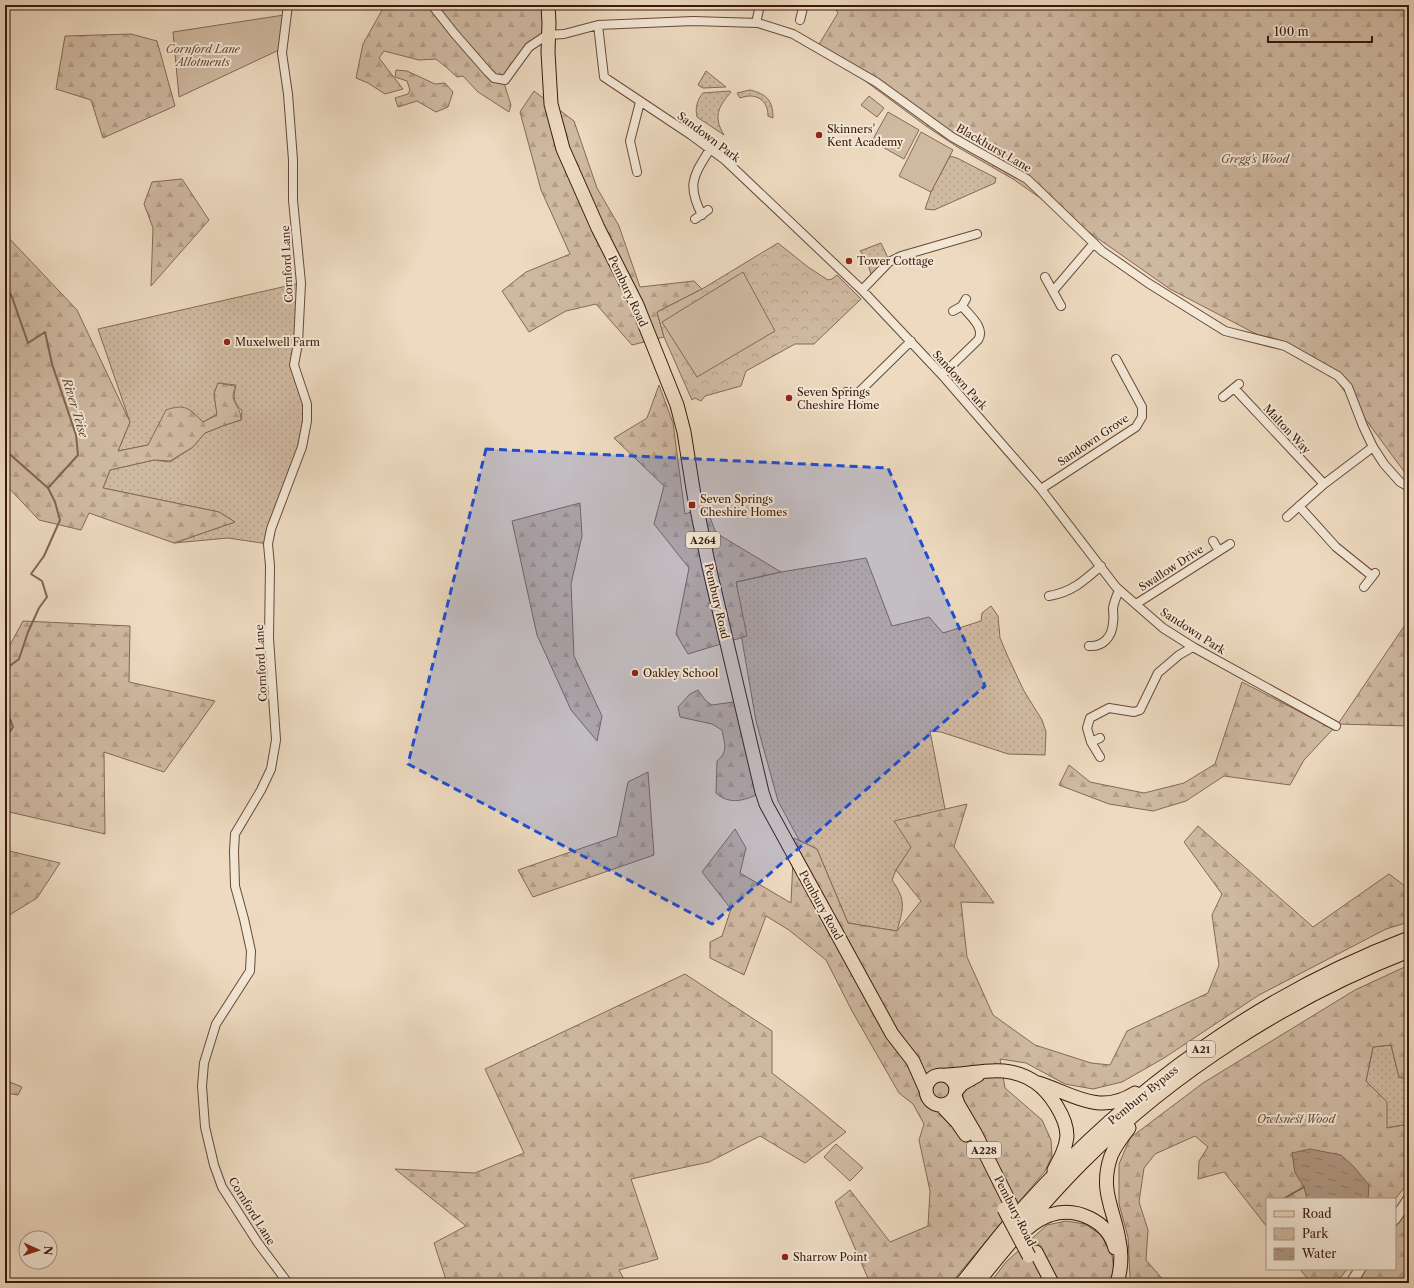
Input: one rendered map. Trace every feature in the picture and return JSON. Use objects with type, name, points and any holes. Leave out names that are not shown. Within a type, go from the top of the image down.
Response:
[{"type":"main road","name":"Pembury Road","points":[[548,5],[549,23],[547,35],[551,104],[563,149],[598,228],[637,305],[677,405],[684,432],[694,495],[709,568],[766,804],[892,1034],[912,1062],[926,1088]]},
{"type":"main road","name":"Pembury Bypass","points":[[962,1283],[1024,1206],[1048,1181],[1102,1128],[1154,1084],[1198,1051],[1270,1005],[1348,964],[1409,938]]},
{"type":"main road","name":"Pembury Bypass","points":[[977,1283],[1041,1206],[1084,1162],[1143,1109],[1206,1061],[1275,1016],[1360,972],[1409,951]]},
{"type":"main road","name":"Pembury Road","points":[[912,1062],[941,1075]]},
{"type":"main road","name":"A21","points":[[941,1075],[1003,1071],[1012,1072],[1024,1076],[1036,1083],[1049,1086],[1084,1101],[1100,1104],[1122,1100],[1154,1084]]},
{"type":"main road","name":"A21","points":[[955,1093],[962,1084],[983,1072]]},
{"type":"main road","points":[[941,1075],[954,1081],[955,1093],[949,1103],[941,1105],[931,1102],[928,1098],[926,1088],[929,1080],[941,1075]]},
{"type":"main road","name":"A21","points":[[1036,1083],[1056,1106],[1062,1115],[1066,1127],[1067,1136],[1062,1155],[1048,1181]]},
{"type":"main road","name":"Pembury Road","points":[[955,1093],[958,1104],[975,1133],[1008,1207],[1032,1254],[1043,1283]]},
{"type":"main road","name":"Pembury Road","points":[[941,1105],[958,1122],[1008,1207]]},
{"type":"main road","name":"A21","points":[[1117,1283],[1120,1270],[1119,1239],[1107,1194],[1106,1174],[1114,1148],[1143,1109]]},
{"type":"main road","name":"A21","points":[[1010,1242],[1033,1224],[1050,1215],[1068,1213],[1076,1214],[1091,1218],[1102,1226],[1113,1242],[1120,1261]]},
{"type":"main road","name":"Pembury Road","points":[[1032,1254],[1052,1283]]},
{"type":"street","name":"Cornford Lane","points":[[288,5],[283,45],[283,62],[288,94],[293,160],[294,200],[301,283],[298,343],[294,364],[307,404],[307,421],[302,447],[271,529],[268,544],[270,566],[270,638],[276,740],[271,769],[261,790],[235,834],[235,886],[252,951],[250,970],[216,1024],[204,1063],[202,1086],[205,1127],[214,1165],[222,1187],[258,1243],[288,1283]]},
{"type":"street","points":[[432,5],[454,33],[494,78],[505,80],[529,47],[547,35]]},
{"type":"street","points":[[756,23],[760,5]]},
{"type":"street","points":[[800,20],[803,8],[801,5]]},
{"type":"street","name":"Blackhurst Lane","points":[[547,35],[564,34],[598,25],[693,21],[756,23],[793,34],[876,82],[952,137],[1027,179],[1102,251],[1148,283],[1225,331],[1285,346],[1338,376],[1348,387],[1362,426],[1373,447],[1384,464],[1400,482],[1409,487]]},
{"type":"street","name":"Sandown Park","points":[[598,25],[604,77],[691,135],[725,160],[862,290],[942,375],[1040,488],[1119,590],[1163,628],[1193,647],[1336,726]]},
{"type":"street","points":[[637,172],[630,141],[640,102]]},
{"type":"street","points":[[702,214],[695,202],[692,191],[696,173],[710,149]]},
{"type":"street","points":[[862,290],[889,262],[901,256],[977,234]]},
{"type":"street","points":[[1053,291],[1094,243]]},
{"type":"street","points":[[1045,277],[1061,306]]},
{"type":"street","points":[[953,311],[962,306],[966,298]]},
{"type":"street","points":[[942,375],[978,340],[981,335],[980,329],[962,306]]},
{"type":"street","points":[[853,398],[911,341]]},
{"type":"street","name":"Sandown Grove","points":[[1040,488],[1136,427],[1142,417],[1142,407],[1116,359]]},
{"type":"street","name":"Malton Way","points":[[1223,397],[1236,386],[1324,484]]},
{"type":"street","points":[[846,392],[860,405]]},
{"type":"street","points":[[1287,517],[1324,484],[1373,447]]},
{"type":"street","points":[[1299,506],[1336,547],[1374,574],[1364,587]]},
{"type":"street","name":"Swallow Drive","points":[[1213,541],[1219,551]]},
{"type":"street","name":"Swallow Drive","points":[[1136,604],[1230,544]]},
{"type":"street","points":[[1049,596],[1059,594],[1076,587],[1100,566]]},
{"type":"street","points":[[1089,646],[1096,646],[1104,642],[1110,635],[1113,624],[1113,606],[1119,590]]},
{"type":"street","points":[[1100,757],[1091,742],[1087,728],[1090,718],[1109,708],[1134,712],[1140,710],[1158,673],[1179,655],[1193,647]]},
{"type":"street","points":[[1091,742],[1100,738]]},
{"type":"street","points":[[1396,1218],[1409,1198]]},
{"type":"street","points":[[1351,1283],[1359,1270]]},
{"type":"highlighted area","points":[[486,449],[888,468],[985,686],[712,924],[408,764]]},
{"type":"green space","points":[[385,5],[543,5],[546,29],[503,80],[511,105],[509,112],[478,92],[463,76],[457,77],[436,59],[419,60],[384,51],[379,58],[403,89],[385,94],[368,83],[356,78],[363,44]]},
{"type":"green space","name":"Gregg's Wood","points":[[832,5],[1409,5],[1409,478],[1331,373],[1170,289],[1013,179],[959,148],[926,126],[818,46],[838,13]]},
{"type":"green space","name":"Cornford Lane Allotments","points":[[284,15],[281,49],[179,97],[173,32]]},
{"type":"green space","points":[[131,34],[157,41],[175,106],[103,138],[91,100],[56,89],[65,36]]},
{"type":"green space","points":[[396,70],[407,71],[435,84],[445,83],[453,92],[448,107],[436,112],[417,101],[398,107],[395,98],[408,94],[410,90],[407,81],[395,77]]},
{"type":"green space","points":[[706,71],[726,87],[703,88],[698,85]]},
{"type":"green space","points":[[750,90],[765,96],[768,99],[772,107],[773,118],[768,116],[766,106],[760,99],[751,96],[740,98],[737,93]]},
{"type":"green space","points":[[534,91],[574,121],[597,188],[619,226],[640,287],[694,281],[702,289],[657,312],[664,337],[632,345],[596,304],[566,311],[529,332],[502,291],[526,272],[570,254],[541,190],[520,112]]},
{"type":"green space","points":[[731,92],[718,112],[719,123],[724,135],[697,117],[696,107],[699,98],[703,93]]},
{"type":"green space","points":[[869,96],[884,108],[877,117],[861,105]]},
{"type":"green space","points":[[888,112],[919,130],[904,159],[872,141]]},
{"type":"green space","points":[[921,132],[953,150],[931,192],[899,176]]},
{"type":"green space","points":[[950,156],[957,158],[996,178],[995,183],[934,210],[925,209],[931,192]]},
{"type":"green space","points":[[182,179],[209,220],[151,286],[153,228],[144,204],[152,182]]},
{"type":"green space","points":[[5,234],[77,310],[130,422],[118,451],[148,445],[166,410],[178,407],[187,408],[203,422],[217,415],[214,394],[218,383],[235,386],[233,396],[240,412],[241,420],[205,433],[193,447],[170,461],[154,460],[110,470],[103,488],[219,512],[235,522],[174,543],[89,513],[81,530],[39,520],[5,484],[5,318],[9,315],[5,307]]},
{"type":"green space","points":[[778,243],[808,267],[828,280],[837,275],[861,299],[814,344],[795,344],[746,371],[741,386],[705,396],[701,401],[695,398],[692,400],[664,337],[657,312],[702,289]]},
{"type":"green space","points":[[881,243],[888,258],[871,274],[866,258],[860,251]]},
{"type":"green space","points":[[743,272],[775,331],[697,377],[662,322]]},
{"type":"green space","points":[[300,283],[294,365],[307,421],[268,544],[228,538],[174,543],[235,522],[219,512],[103,488],[110,470],[154,460],[170,462],[193,447],[205,433],[241,420],[242,411],[234,399],[236,385],[218,383],[214,394],[217,414],[203,422],[190,410],[148,445],[118,451],[130,422],[98,329]]},
{"type":"green space","points":[[659,385],[673,423],[685,514],[706,507],[716,533],[781,572],[736,582],[747,636],[688,654],[676,634],[689,568],[654,524],[664,486],[614,438],[647,418]]},
{"type":"green space","points":[[580,503],[582,536],[571,584],[574,656],[602,716],[597,741],[571,710],[537,635],[512,521]]},
{"type":"green space","points":[[866,558],[892,626],[929,617],[943,633],[981,621],[982,613],[991,606],[998,616],[1000,638],[1008,657],[1024,691],[1042,720],[1046,732],[1045,755],[1008,754],[941,732],[930,731],[945,809],[930,819],[896,870],[892,880],[897,887],[902,900],[902,911],[897,931],[848,923],[817,849],[799,840],[778,801],[756,721],[742,640],[736,582],[781,572]]},
{"type":"green space","points":[[1409,619],[1409,726],[1338,724]]},
{"type":"green space","points":[[23,621],[130,626],[129,682],[215,701],[164,772],[104,752],[105,834],[5,811],[5,654]]},
{"type":"green space","points":[[1242,682],[1333,729],[1304,760],[1290,785],[1224,776],[1186,801],[1153,811],[1109,804],[1059,785],[1069,765],[1090,782],[1144,793],[1184,783],[1215,764]]},
{"type":"green space","points":[[698,690],[706,701],[712,705],[741,701],[762,792],[745,799],[733,801],[721,797],[716,793],[717,761],[723,754],[725,747],[722,730],[712,724],[680,717],[678,707],[690,694]]},
{"type":"green space","points":[[648,772],[654,855],[533,897],[518,870],[617,836],[628,782]]},
{"type":"green space","points":[[967,804],[954,847],[994,903],[961,902],[967,957],[993,1015],[1035,1045],[1091,1063],[1110,1065],[1127,1031],[1208,993],[1219,965],[1212,915],[1222,894],[1184,842],[1198,826],[1313,927],[1389,874],[1409,889],[1409,922],[1386,929],[1259,995],[1164,1058],[1122,1082],[1093,1089],[1065,1084],[1026,1063],[1000,1059],[1005,1088],[1042,1120],[1051,1140],[1052,1156],[1045,1171],[951,1283],[870,1283],[835,1202],[850,1190],[890,1242],[928,1226],[930,1191],[919,1140],[924,1124],[913,1104],[899,1093],[852,1011],[826,960],[789,930],[766,916],[744,975],[710,958],[710,942],[722,936],[731,909],[702,872],[735,829],[746,848],[740,873],[791,903],[794,838],[817,849],[848,923],[897,931],[921,901],[896,870],[911,847],[894,821]]},
{"type":"green space","points":[[5,850],[60,863],[37,898],[6,917],[5,921]]},
{"type":"green space","name":"Owlsnest Wood","points":[[1409,965],[1409,1080],[1399,1077],[1391,1045],[1373,1047],[1366,1081],[1387,1102],[1387,1128],[1409,1124],[1409,1182],[1396,1198],[1266,1198],[1266,1226],[1224,1172],[1198,1179],[1199,1161],[1208,1147],[1195,1136],[1155,1154],[1144,1168],[1139,1202],[1148,1230],[1146,1260],[1166,1283],[1128,1283],[1130,1278],[1128,1237],[1119,1204],[1119,1164],[1130,1138],[1203,1083],[1355,990]]},
{"type":"green space","points":[[685,974],[772,1031],[772,1073],[846,1132],[805,1163],[760,1136],[709,1162],[631,1179],[658,1259],[619,1270],[626,1283],[447,1283],[434,1243],[466,1226],[395,1169],[475,1173],[524,1153],[485,1069]]},
{"type":"green space","points":[[1391,1045],[1399,1077],[1409,1080],[1409,1124],[1387,1128],[1366,1081],[1373,1047]]},
{"type":"green space","points":[[5,1080],[22,1087],[18,1095],[5,1093]]},
{"type":"green space","points":[[836,1144],[863,1168],[850,1181],[824,1157]]},
{"type":"green space","points":[[1409,1204],[1409,1283],[1356,1283],[1365,1270],[1396,1270],[1396,1226]]},
{"type":"green space","points":[[1066,1221],[1085,1224],[1101,1235],[1112,1255],[1114,1271],[1109,1283],[990,1283],[1006,1262],[1047,1225]]},
{"type":"green space","points":[[1301,1270],[1346,1270],[1341,1277],[1325,1283],[1311,1283]]},
{"type":"water","points":[[1310,1149],[1341,1155],[1354,1167],[1369,1185],[1368,1198],[1307,1198],[1304,1187],[1295,1173],[1292,1153]]},
{"type":"waterway","name":"River Teise","points":[[5,284],[12,297],[28,343],[45,332],[52,364],[76,435],[78,455],[48,488]]},
{"type":"waterway","name":"River Teise","points":[[5,450],[48,488],[55,502],[60,520],[44,556],[31,574],[42,581],[47,597],[39,608],[28,632],[19,659],[7,668],[5,677]]},
{"type":"waterway","name":"River Teise","points":[[5,706],[13,727],[6,737],[5,748]]},
{"type":"waterway","name":"River Teise","points":[[5,777],[5,785]]},
{"type":"waterway","points":[[1285,1198],[1304,1187]]},
{"type":"waterway","points":[[1403,1280],[1409,1275]]},
{"type":"place","name":"Skinners' Kent Academy","points":[[819,135]]},
{"type":"place","name":"Tower Cottage","points":[[849,261]]},
{"type":"place","name":"Muxelwell Farm","points":[[227,342]]},
{"type":"place","name":"Seven Springs Cheshire Home","points":[[789,398]]},
{"type":"place","name":"Seven Springs Cheshire Homes","points":[[692,505]]},
{"type":"place","name":"Oakley School","points":[[635,673]]},
{"type":"place","name":"Sharrow Point","points":[[785,1257]]}]
